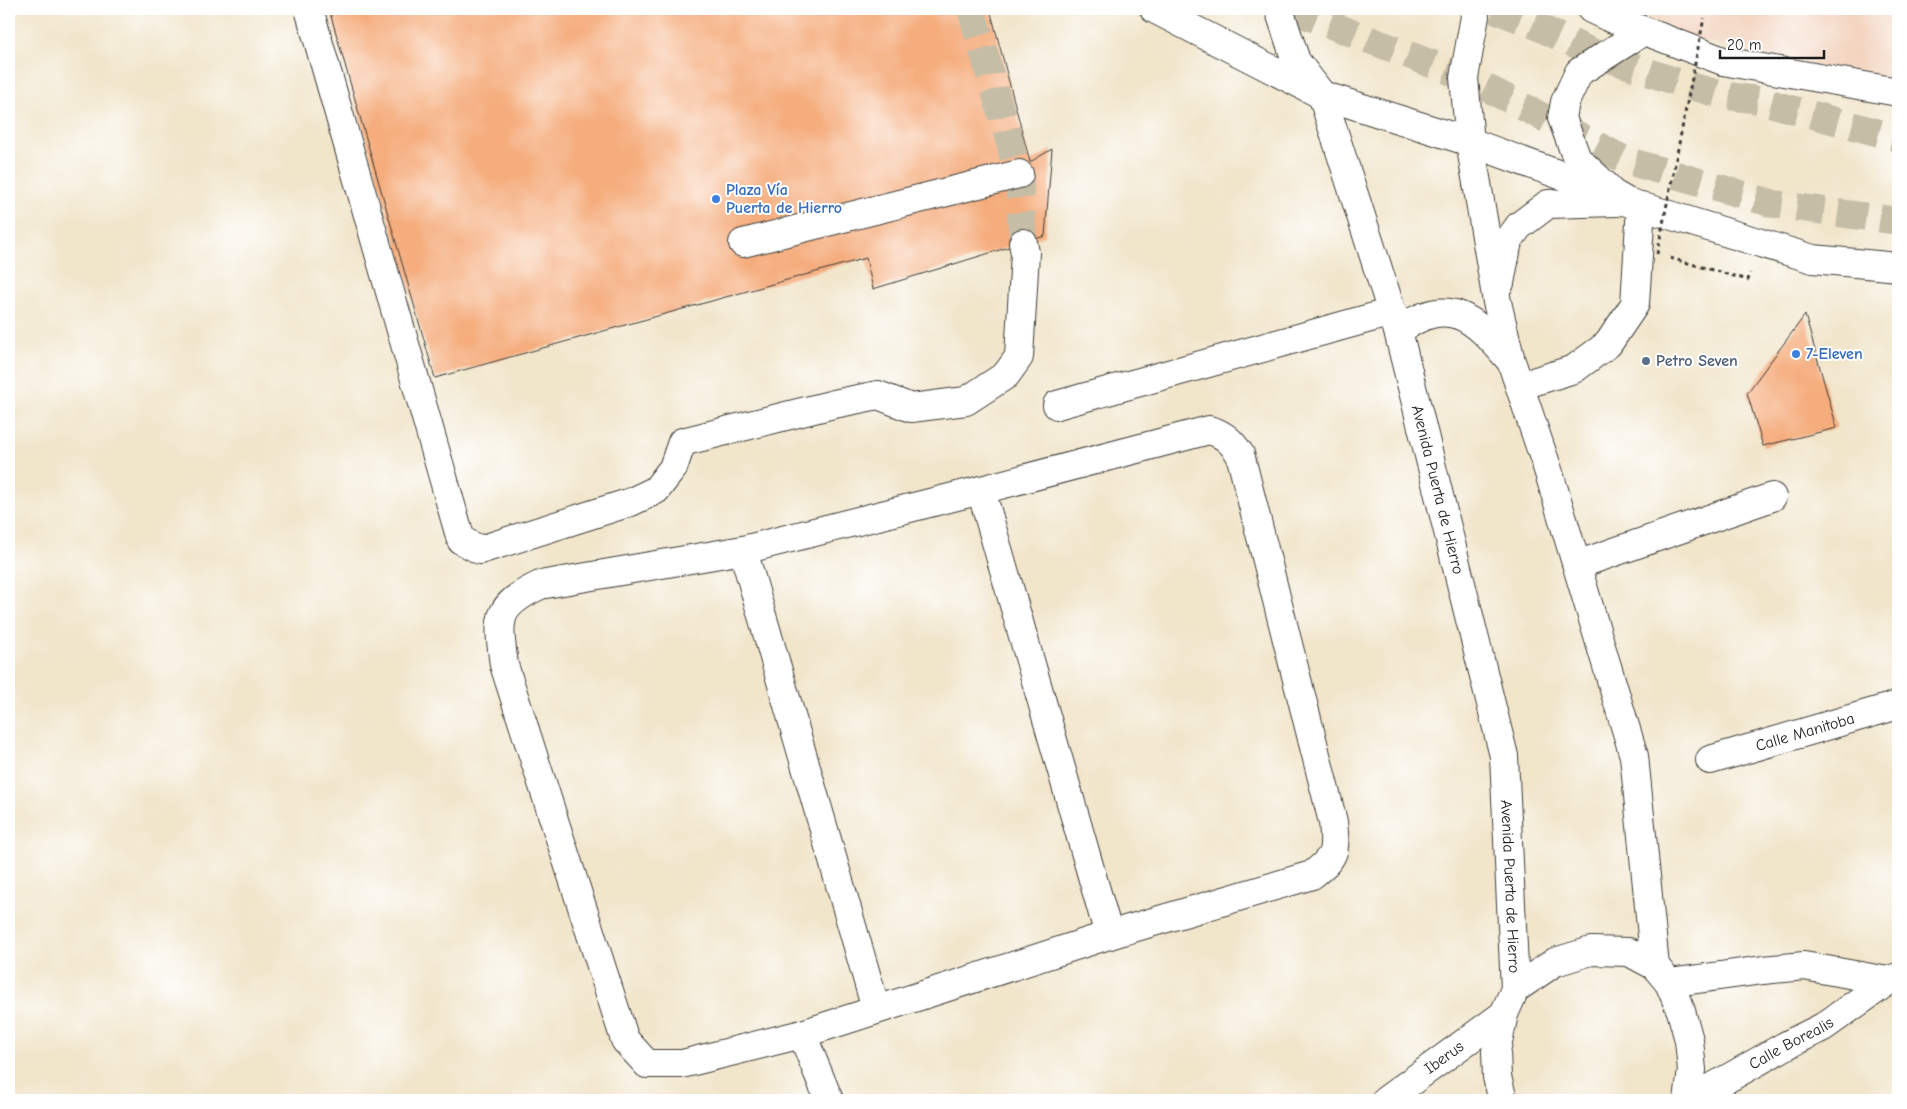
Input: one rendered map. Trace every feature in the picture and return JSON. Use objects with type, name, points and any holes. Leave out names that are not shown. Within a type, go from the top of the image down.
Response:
[{"type":"street","points":[[309,9],[461,540],[480,550],[631,502],[656,490],[674,468],[682,442],[834,404],[878,395],[911,408],[966,401],[1006,375],[1019,357],[1025,253],[1023,243]]},
{"type":"street","points":[[1154,9],[1322,95],[1470,142],[1628,201],[1813,259],[1898,267]]},
{"type":"street","name":"Avenida Puerta de Hierro","points":[[1279,9],[1296,61],[1322,95],[1395,322],[1504,756],[1515,989]]},
{"type":"street","points":[[1474,9],[1475,16],[1464,78],[1470,142],[1497,302],[1515,373],[1548,470],[1634,756],[1662,975],[1681,1011],[1689,1040],[1692,1070],[1689,1100]]},
{"type":"street","points":[[1591,9],[1723,61],[1898,92]]},
{"type":"street","points":[[1515,373],[1574,369],[1608,344],[1634,304],[1628,201],[1577,158],[1562,118],[1565,102],[1579,72],[1644,31]]},
{"type":"street","points":[[743,244],[1019,174]]},
{"type":"street","points":[[1497,302],[1508,241],[1519,226],[1548,204],[1628,201]]},
{"type":"street","points":[[1057,405],[1395,322],[1411,322],[1428,315],[1453,312],[1462,315],[1486,332],[1515,373]]},
{"type":"street","points":[[1209,430],[1220,433],[1231,441],[1240,454],[1333,822],[1335,845],[1328,862],[1312,875],[1109,935],[802,1034],[682,1064],[647,1064],[625,1040],[504,665],[499,626],[506,608],[521,594],[540,585],[742,550],[981,490],[1209,430]]},
{"type":"street","points":[[981,490],[1109,935]]},
{"type":"street","points":[[1577,565],[1772,497]]},
{"type":"street","points":[[742,550],[876,1009]]},
{"type":"street","name":"Calle Manitoba","points":[[1710,760],[1898,705]]},
{"type":"street","points":[[1503,1100],[1497,1077],[1496,1051],[1504,1014],[1515,989],[1554,962],[1591,951],[1629,952],[1662,975]]},
{"type":"street","name":"Calle Borealis","points":[[1662,975],[1804,966],[1893,979]]},
{"type":"street","name":"Calle Borealis","points":[[1689,1100],[1823,1027],[1893,979]]},
{"type":"street","name":"Iberus","points":[[1386,1100],[1504,1014]]},
{"type":"street","points":[[802,1034],[829,1100]]},
{"type":"path","points":[[1704,18],[1657,254],[1748,280]]},
{"type":"shaded area","points":[[1635,9],[1898,9],[1898,84],[1681,36]]},
{"type":"building","name":"Plaza Vía Puerta de Hierro","points":[[329,9],[990,9],[1030,162],[1052,149],[1045,236],[873,289],[866,258],[435,378]]},
{"type":"building","name":"7-Eleven","points":[[1805,315],[1837,428],[1763,446],[1747,393]]},
{"type":"tunnel","points":[[971,9],[1019,174],[1023,243]]},
{"type":"tunnel","points":[[1290,9],[1468,78],[1625,160],[1774,204],[1898,221]]},
{"type":"tunnel","points":[[1494,9],[1530,23],[1596,54],[1680,83],[1722,95],[1758,100],[1898,138]]},
{"type":"place","name":"Plaza Vía Puerta de Hierro","points":[[716,199]]},
{"type":"place","name":"7-Eleven","points":[[1796,354]]},
{"type":"place","name":"Petro Seven","points":[[1646,361]]}]
